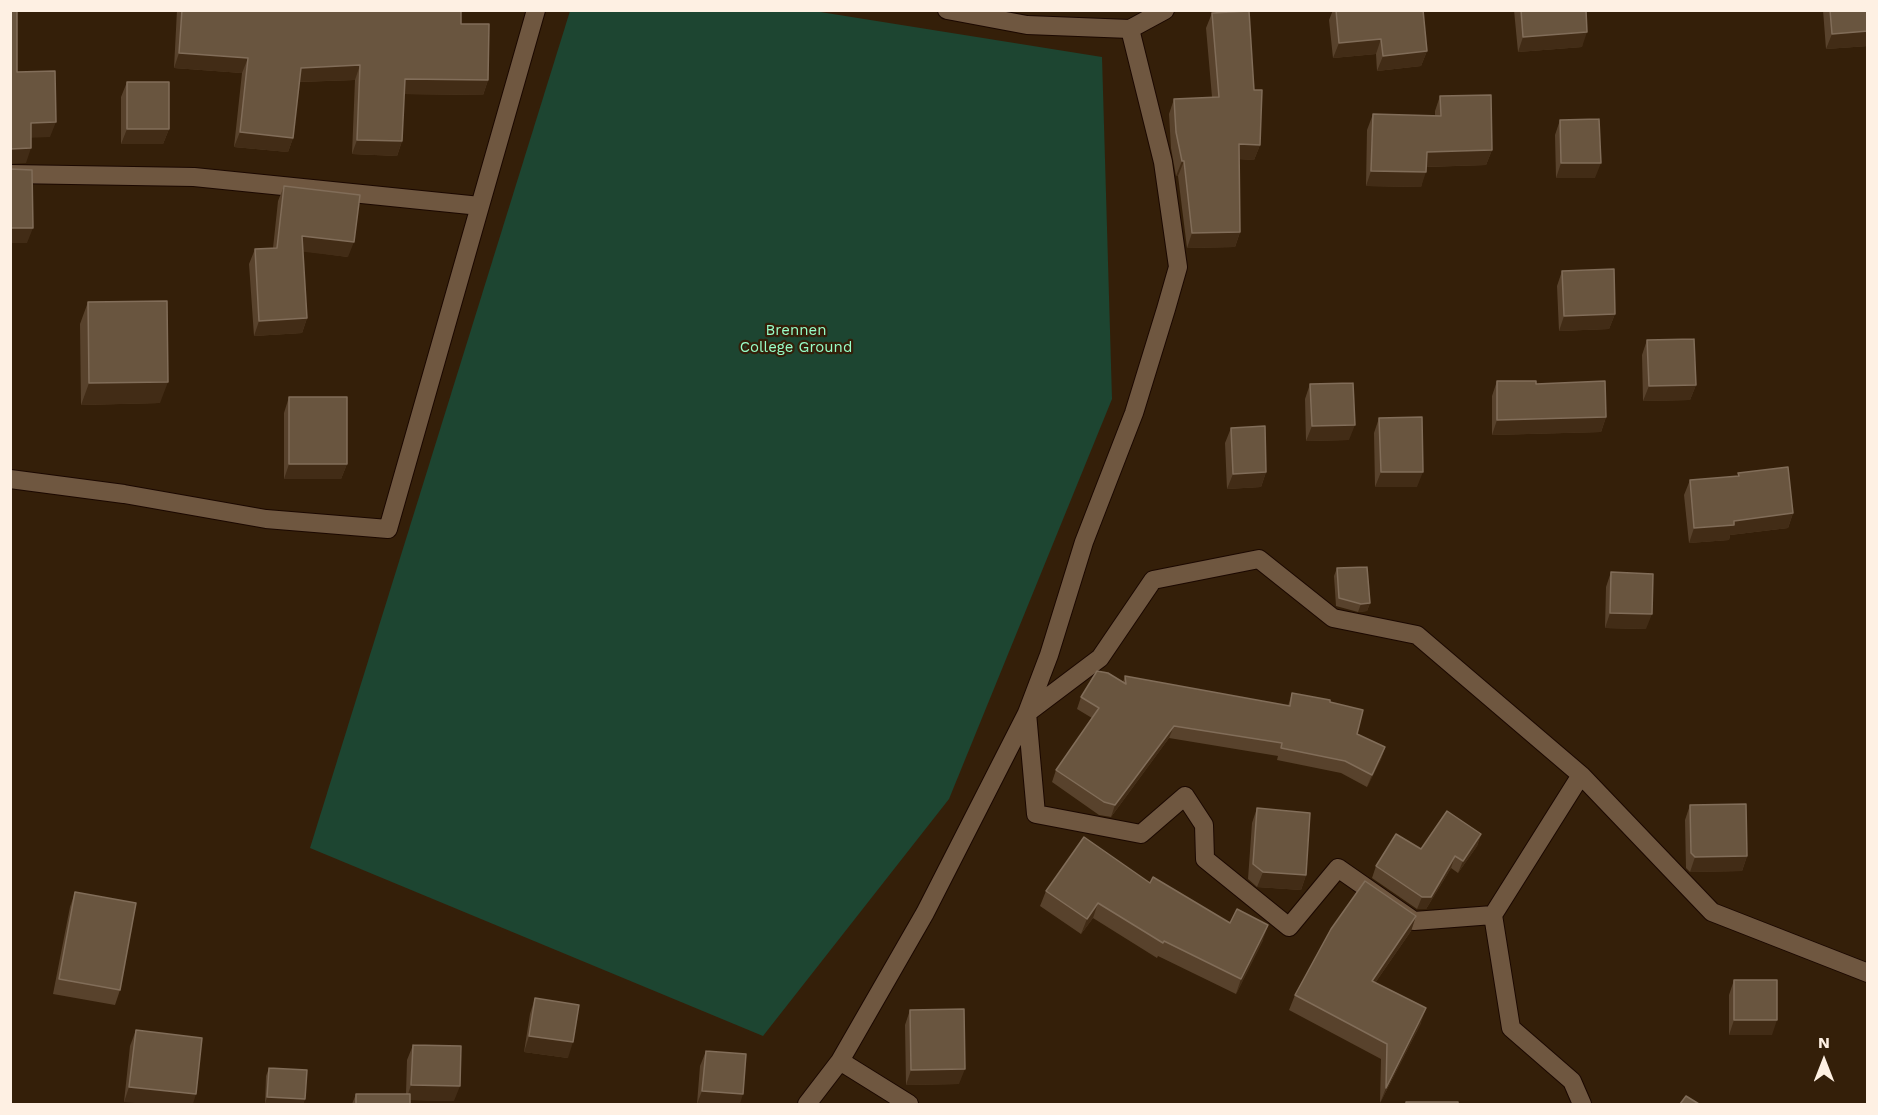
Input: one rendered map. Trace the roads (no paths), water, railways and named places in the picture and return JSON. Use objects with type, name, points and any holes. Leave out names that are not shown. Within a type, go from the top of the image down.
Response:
[{"type":"street","points":[[10,479],[124,494],[266,519],[388,529],[536,10]]},
{"type":"street","points":[[947,10],[1027,25],[1130,29],[1165,10]]},
{"type":"street","points":[[807,1104],[840,1061],[925,913],[1027,713],[1049,655],[1084,542],[1134,412],[1166,309],[1178,267],[1163,162],[1130,29]]},
{"type":"street","points":[[10,174],[194,177],[480,206]]},
{"type":"street","points":[[1027,713],[1100,658],[1153,580],[1258,559],[1334,618],[1417,635],[1581,775],[1712,912],[1868,973]]},
{"type":"street","points":[[1027,713],[1036,814],[1141,834],[1185,796],[1204,825],[1205,859],[1289,927],[1338,868],[1414,921],[1493,915]]},
{"type":"street","points":[[1581,775],[1493,915],[1511,1028],[1572,1081],[1582,1104]]},
{"type":"street","points":[[840,1061],[909,1104]]},
{"type":"park label","name":"Brennen College Ground","points":[[796,340]]}]
